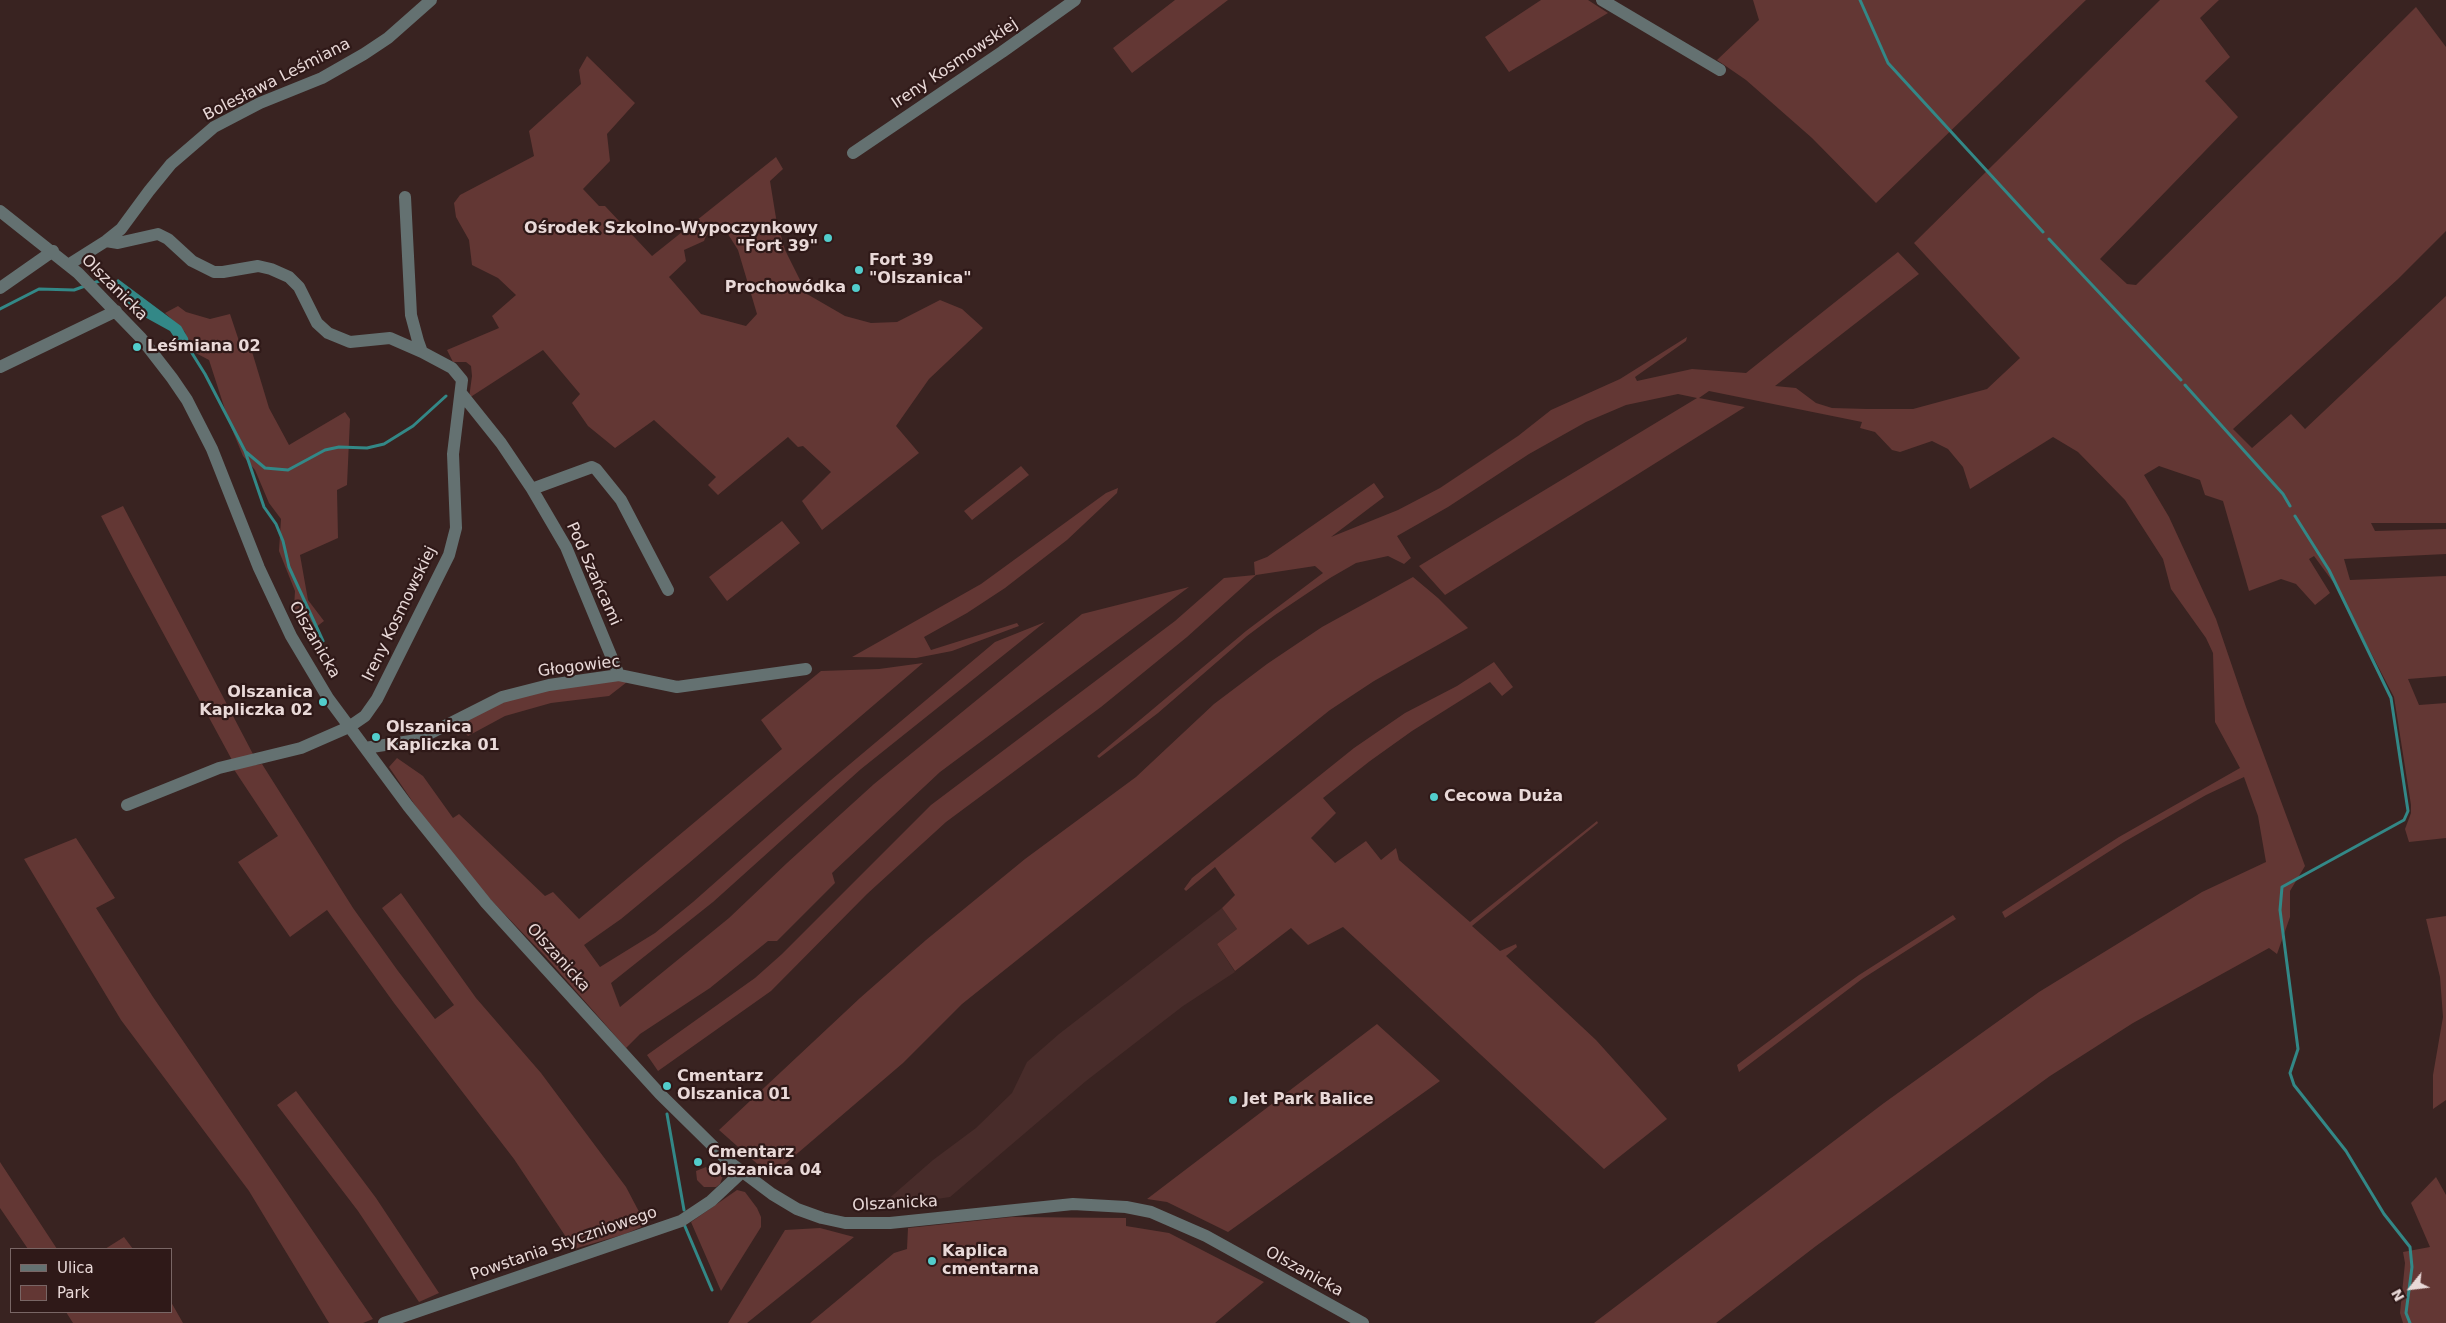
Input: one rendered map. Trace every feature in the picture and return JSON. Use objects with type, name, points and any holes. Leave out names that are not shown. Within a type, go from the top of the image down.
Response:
[{"type":"street","name":"Bolesława Leśmiana","points":[[68,265],[121,229],[171,164],[214,127],[260,103],[322,78],[364,54],[388,38],[430,0]]},
{"type":"street","name":"Ireny Kosmowskiej","points":[[853,153],[1075,0]]},
{"type":"street","points":[[1602,0],[1720,70]]},
{"type":"street","points":[[405,197],[411,315],[422,352]]},
{"type":"street","name":"Olszanicka","points":[[0,211],[53,251],[82,277],[116,311],[172,378],[196,416],[212,449],[275,605],[314,675],[349,727],[408,806],[486,903],[681,1116],[742,1172],[797,1209],[844,1223],[890,1223],[1073,1204],[1139,1209],[1191,1228],[1363,1323]]},
{"type":"street","name":"Ireny Kosmowskiej","points":[[106,241],[118,243],[148,235],[163,236],[192,261],[214,272],[258,266],[290,277],[303,293],[317,323],[328,333],[350,342],[390,338],[452,368],[462,380],[453,454],[456,528],[449,555],[377,699],[365,716],[349,727],[301,748],[219,768],[127,805]]},
{"type":"street","points":[[0,288],[53,251]]},
{"type":"street","points":[[0,367],[116,311]]},
{"type":"street","name":"Pod Szańcami","points":[[461,394],[501,443],[532,489],[566,547],[620,675]]},
{"type":"street","points":[[532,489],[592,468],[596,469],[621,500],[668,590]]},
{"type":"street","name":"Głogowiec","points":[[365,748],[417,740],[502,697],[549,685],[620,675],[677,687],[806,669]]},
{"type":"street","name":"Powstania Styczniowego","points":[[384,1323],[681,1221],[711,1201],[742,1172]]},
{"type":"shaded area","points":[[1222,908],[1237,929],[1217,944],[1235,972],[1183,1006],[1086,1081],[950,1197],[878,1208],[933,1160],[976,1128],[1012,1093],[1027,1062],[1059,1034]]},
{"type":"green space","points":[[1175,0],[1228,0],[1132,73],[1113,48]]},
{"type":"green space","points":[[1541,0],[1588,0],[1608,13],[1509,72],[1485,37]]},
{"type":"green space","points":[[1753,0],[2086,0],[1876,203],[1812,138],[1746,80],[1717,60],[1759,20]]},
{"type":"green space","points":[[2160,0],[2219,0],[2200,18],[2230,57],[2205,81],[2238,117],[2100,259],[2127,284],[2136,285],[2416,7],[2446,47],[2446,231],[2398,279],[2233,429],[2252,448],[2291,414],[2305,429],[2446,296],[2446,523],[2371,523],[2375,531],[2446,529],[2446,554],[2344,559],[2350,580],[2446,576],[2446,676],[2408,679],[2419,705],[2446,703],[2446,838],[2409,842],[2405,829],[2411,813],[2411,805],[2394,697],[2336,586],[2314,556],[2309,559],[2330,593],[2315,605],[2296,584],[2281,579],[2249,591],[2223,501],[2205,495],[2200,480],[2159,466],[2144,475],[2169,517],[2216,619],[2246,707],[2305,866],[2290,891],[2290,917],[2277,954],[2269,948],[2133,1023],[2050,1076],[1816,1246],[1716,1323],[1594,1323],[1884,1103],[2039,992],[2202,892],[2266,862],[2258,816],[2244,777],[2206,795],[2124,842],[2005,918],[2002,912],[2119,837],[2240,768],[2215,722],[2213,653],[2206,638],[2171,589],[2163,559],[2125,500],[2078,452],[2053,437],[1970,489],[1963,467],[1948,449],[1932,441],[1900,452],[1892,450],[1875,432],[1860,428],[1862,422],[1709,391],[1699,398],[1745,407],[1445,595],[1419,566],[1697,398],[1678,394],[1626,405],[1586,422],[1529,454],[1448,507],[1397,536],[1411,558],[1404,564],[1388,556],[1356,563],[1330,578],[1247,636],[1158,713],[1099,758],[1097,756],[1246,631],[1323,573],[1315,566],[1256,575],[1187,637],[1101,707],[946,822],[867,894],[771,991],[658,1071],[647,1055],[755,978],[782,954],[931,805],[1175,621],[1224,578],[1255,575],[1254,562],[1267,557],[1374,483],[1384,497],[1331,537],[1398,510],[1440,488],[1518,436],[1551,410],[1620,379],[1687,337],[1686,341],[1635,377],[1637,381],[1692,369],[1746,373],[1898,252],[1919,274],[1775,386],[1796,388],[1816,403],[1832,408],[1867,409],[1913,409],[1987,389],[2020,358],[1914,243]]},
{"type":"green space","points":[[587,56],[635,103],[607,134],[610,161],[583,189],[599,206],[605,206],[652,256],[776,157],[783,169],[770,181],[776,218],[785,250],[807,294],[845,316],[871,323],[897,322],[940,300],[962,309],[983,328],[929,379],[896,426],[919,453],[822,530],[802,501],[831,472],[803,446],[798,447],[788,437],[718,495],[708,485],[716,477],[654,420],[615,448],[588,426],[572,403],[580,394],[543,350],[469,398],[472,376],[471,366],[466,362],[453,362],[447,350],[499,328],[492,316],[516,295],[498,278],[472,265],[469,240],[456,217],[454,203],[460,195],[534,156],[529,131],[581,84],[579,70]],"holes":[[[713,231],[726,231],[738,250],[757,314],[746,326],[701,314],[669,277],[686,261],[684,250],[704,241],[706,236]]]},
{"type":"green space","points":[[178,306],[186,312],[210,319],[230,314],[241,347],[250,345],[269,408],[289,445],[345,412],[350,419],[347,485],[337,490],[338,538],[300,555],[308,600],[324,621],[307,634],[294,608],[295,591],[279,551],[281,519],[269,503],[255,470],[243,456],[229,422],[209,360],[190,350],[185,332],[165,313]]},
{"type":"green space","points":[[1021,466],[1029,475],[972,520],[964,511]]},
{"type":"green space","points":[[1118,488],[1117,493],[1067,540],[1005,588],[967,613],[924,637],[931,650],[1017,623],[1019,626],[952,651],[916,658],[852,657],[981,584],[1106,493]]},
{"type":"green space","points":[[123,506],[254,756],[232,760],[129,570],[101,516]]},
{"type":"green space","points":[[782,521],[800,543],[727,601],[709,577]]},
{"type":"green space","points":[[1413,577],[1438,598],[1468,628],[1374,681],[1330,710],[962,1004],[903,1063],[771,1176],[719,1130],[860,998],[926,940],[1025,859],[1136,777],[1214,704],[1267,664],[1322,627]]},
{"type":"green space","points":[[1189,587],[940,772],[832,873],[835,883],[777,941],[768,941],[710,988],[640,1034],[626,1048],[545,956],[487,896],[434,833],[389,767],[397,758],[423,776],[453,818],[459,814],[545,896],[553,892],[579,919],[782,749],[761,720],[821,671],[879,669],[923,663],[689,863],[621,919],[584,945],[600,967],[655,933],[693,902],[831,780],[995,642],[1045,622],[861,769],[713,902],[611,983],[620,1007],[729,918],[874,784],[1082,614]]},
{"type":"green space","points":[[1494,662],[1513,687],[1502,696],[1490,682],[1412,731],[1370,761],[1323,798],[1336,813],[1311,838],[1335,863],[1366,841],[1381,860],[1396,848],[1399,860],[1470,922],[1597,821],[1598,823],[1472,926],[1500,951],[1516,944],[1517,947],[1506,956],[1596,1040],[1667,1119],[1604,1169],[1343,927],[1308,945],[1291,928],[1235,971],[1217,944],[1237,929],[1222,908],[1235,895],[1215,867],[1186,891],[1184,889],[1192,878],[1354,748],[1405,713],[1457,686]]},
{"type":"green space","points":[[615,670],[627,682],[609,696],[551,703],[505,716],[468,736],[456,723],[496,695]]},
{"type":"green space","points":[[262,764],[353,908],[435,1019],[454,1005],[382,908],[401,893],[476,998],[541,1073],[626,1187],[646,1225],[625,1234],[574,1249],[514,1159],[394,1003],[327,910],[290,937],[238,862],[278,836],[233,768]]},
{"type":"green space","points":[[76,838],[115,898],[96,908],[153,997],[373,1319],[363,1323],[329,1323],[249,1191],[121,1020],[24,859]]},
{"type":"green space","points":[[1953,915],[1956,919],[1862,979],[1739,1072],[1737,1065],[1816,1006],[1859,975]]},
{"type":"green space","points":[[2446,916],[2446,1100],[2433,1109],[2433,1075],[2443,1017],[2440,977],[2426,919]]},
{"type":"green space","points":[[1377,1024],[1440,1081],[1228,1232],[1167,1202],[1147,1199]]},
{"type":"green space","points":[[296,1091],[376,1198],[439,1293],[419,1302],[358,1211],[277,1105]]},
{"type":"green space","points":[[0,1162],[56,1248],[27,1248],[0,1208]]},
{"type":"green space","points":[[706,1167],[712,1173],[716,1169],[723,1176],[720,1184],[716,1187],[704,1187],[697,1180],[696,1171]]},
{"type":"green space","points":[[2436,1177],[2446,1195],[2446,1323],[2403,1323],[2400,1313],[2405,1263],[2403,1252],[2430,1247],[2411,1203]]},
{"type":"green space","points":[[737,1190],[745,1192],[757,1208],[761,1217],[761,1227],[721,1291],[691,1222]]},
{"type":"green space","points":[[1012,1217],[1126,1218],[1126,1226],[1169,1233],[1264,1282],[1215,1323],[810,1323],[894,1253],[907,1249],[908,1228]]},
{"type":"green space","points":[[820,1228],[854,1237],[747,1323],[728,1323],[785,1230]]},
{"type":"green space","points":[[124,1237],[132,1248],[107,1248]]},
{"type":"green space","points":[[172,1304],[183,1323],[73,1323],[67,1313],[172,1313]]},
{"type":"water","points":[[118,279],[181,326],[188,338],[190,350],[184,352],[170,331],[141,315],[113,292],[113,284]]},
{"type":"waterway","points":[[1860,0],[1888,63],[2043,232]]},
{"type":"waterway","points":[[2049,239],[2181,380]]},
{"type":"waterway","points":[[93,283],[103,280],[115,282]]},
{"type":"waterway","points":[[0,309],[39,289],[74,290],[85,286]]},
{"type":"waterway","points":[[190,350],[205,374],[245,451],[264,507],[276,524],[283,541],[289,567],[323,641]]},
{"type":"waterway","points":[[2185,385],[2283,494],[2290,506]]},
{"type":"waterway","points":[[246,452],[265,468],[288,470],[325,450],[339,447],[367,448],[384,444],[413,426],[446,396]]},
{"type":"waterway","points":[[2295,516],[2329,570],[2391,698],[2408,811],[2404,820],[2282,887],[2280,910],[2298,1049],[2290,1073],[2294,1085],[2346,1151],[2384,1214],[2410,1247],[2412,1267],[2406,1313],[2410,1323]]},
{"type":"waterway","points":[[667,1114],[684,1210]]},
{"type":"waterway","points":[[684,1224],[712,1290]]},
{"type":"place","name":"Ośrodek Szkolno-Wypoczynkowy \"Fort 39\"","points":[[828,238]]},
{"type":"place","name":"Fort 39 \"Olszanica\"","points":[[859,270]]},
{"type":"place","name":"Prochowódka","points":[[856,288]]},
{"type":"place","name":"Leśmiana 02","points":[[137,347]]},
{"type":"place","name":"Olszanica Kapliczka 02","points":[[323,702]]},
{"type":"place","name":"Olszanica Kapliczka 01","points":[[376,737]]},
{"type":"place","name":"Cecowa Duża","points":[[1434,797]]},
{"type":"place","name":"Cmentarz Olszanica 01","points":[[667,1086]]},
{"type":"place","name":"Jet Park Balice","points":[[1233,1100]]},
{"type":"place","name":"Cmentarz Olszanica 04","points":[[698,1162]]},
{"type":"place","name":"Kaplica cmentarna","points":[[932,1261]]}]
